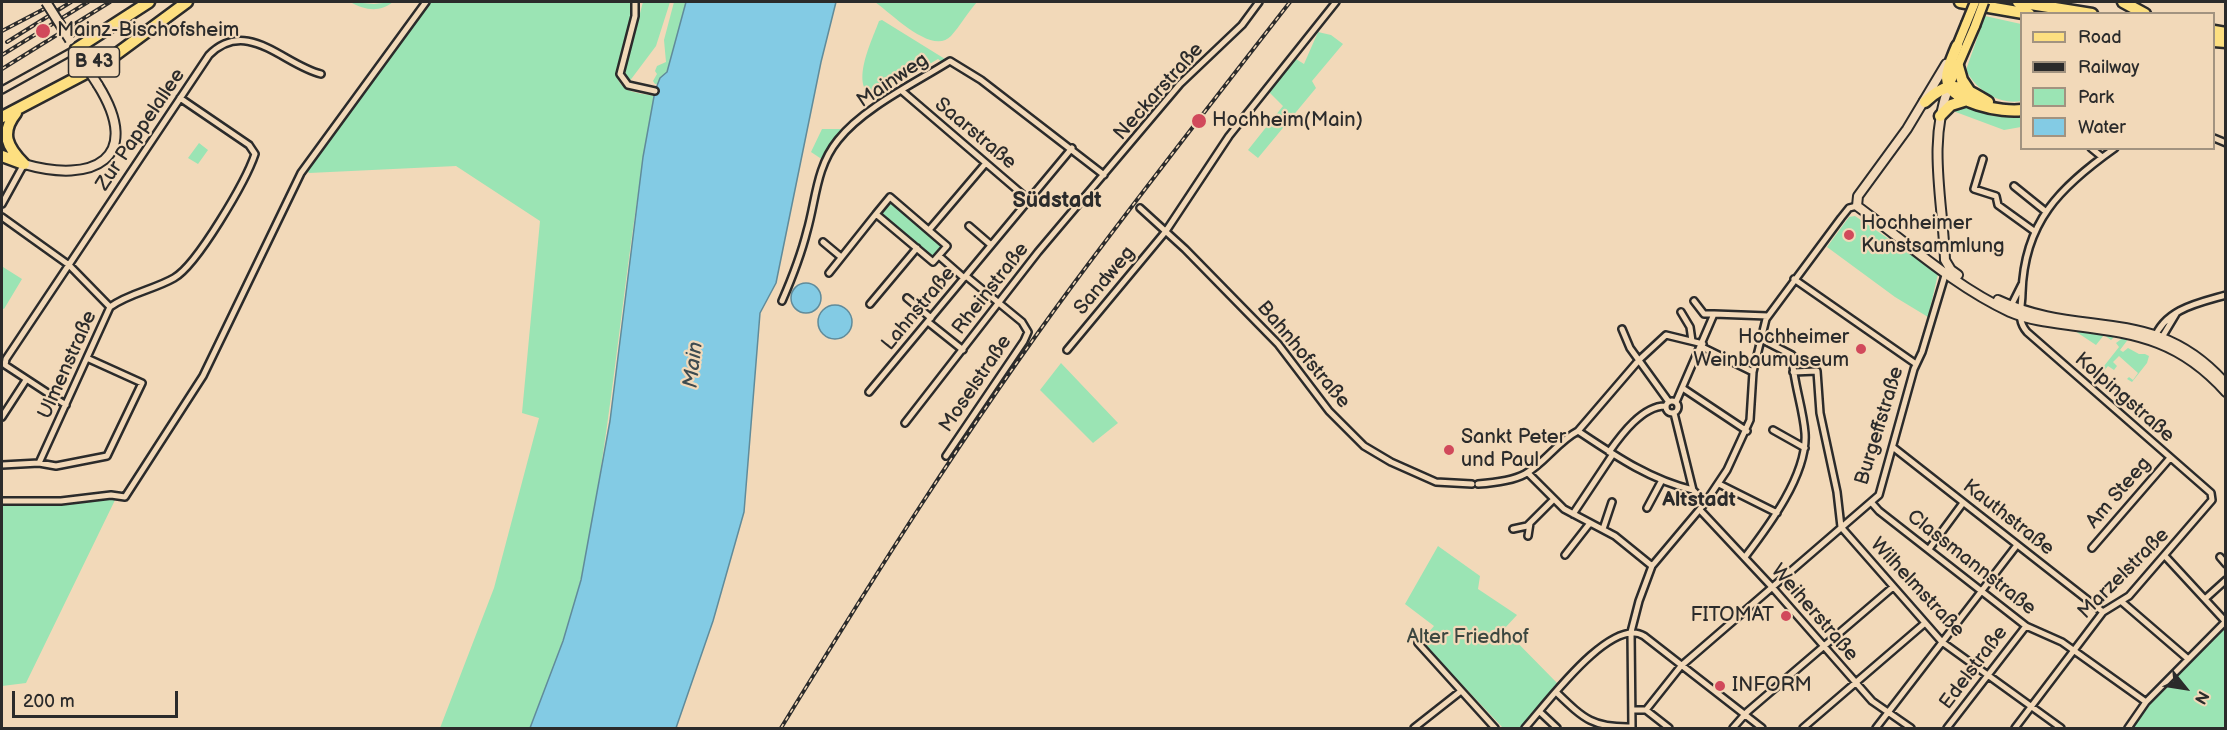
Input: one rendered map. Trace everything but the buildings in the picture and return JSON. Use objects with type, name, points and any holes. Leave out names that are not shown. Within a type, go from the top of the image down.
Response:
[{"type":"highway","points":[[73,44],[149,2]]},
{"type":"highway","name":"B 43","points":[[2,110],[101,58],[179,2]]},
{"type":"highway","name":"B 43","points":[[2,117],[104,64],[187,2]]},
{"type":"highway","points":[[1960,2],[1980,3],[2020,12]]},
{"type":"highway","points":[[2019,2],[2053,2]]},
{"type":"highway","points":[[2019,2],[2080,12]]},
{"type":"highway","points":[[2123,2],[2141,12]]},
{"type":"highway","points":[[1980,3],[2020,19]]},
{"type":"highway","points":[[1957,46],[1947,78],[1949,86],[2006,111],[2020,110]]},
{"type":"highway","points":[[1958,66],[1969,96]]},
{"type":"highway","points":[[1925,102],[1938,91],[1949,86]]},
{"type":"highway","points":[[1940,116],[1952,105],[1969,96]]},
{"type":"highway","points":[[24,164],[5,143],[4,130],[10,118],[32,102]]},
{"type":"highway","points":[[2,156],[24,164]]},
{"type":"main road","points":[[24,164],[53,170],[80,171],[101,162],[115,142],[115,121],[98,85],[46,2]]},
{"type":"main road","points":[[1948,272],[1936,158],[1940,116],[1980,3]]},
{"type":"main road","points":[[1971,25],[1925,102],[1857,198],[1857,206],[1926,258],[2010,309],[2043,322],[2158,337],[2202,360],[2226,384]]},
{"type":"main road","points":[[1926,258],[1938,259],[1945,250]]},
{"type":"main road","points":[[2158,337],[2199,365],[2226,392]]},
{"type":"street","points":[[2,501],[60,501],[111,495],[125,497],[203,376],[301,173],[426,2]]},
{"type":"street","points":[[635,2],[635,16],[620,74],[628,85],[655,92]]},
{"type":"street","name":"Neckarstraße","points":[[1104,175],[1185,78],[1242,25],[1259,2]]},
{"type":"street","name":"Sandweg","points":[[1067,350],[1166,231],[1229,136],[1336,2]]},
{"type":"street","name":"Zur Pappelallee","points":[[26,380],[5,365],[6,359],[209,55],[215,50],[234,43],[259,43],[302,69],[321,74]]},
{"type":"street","points":[[2,90],[73,44]]},
{"type":"street","name":"Mainweg","points":[[782,301],[800,255],[816,184],[833,146],[844,133],[902,91],[950,61],[981,80],[1072,148],[1104,175]]},
{"type":"street","name":"Saarstraße","points":[[902,91],[1029,200]]},
{"type":"street","points":[[110,307],[119,300],[172,279],[187,267],[237,193],[255,154],[249,145],[180,98]]},
{"type":"street","name":"Lahnstraße","points":[[869,392],[1072,148]]},
{"type":"street","points":[[2093,150],[2102,157]]},
{"type":"street","points":[[2020,312],[2022,282],[2034,231],[2045,211],[2073,181],[2112,150]]},
{"type":"street","points":[[1983,159],[1974,189],[1996,196],[1998,205],[2034,231]]},
{"type":"street","points":[[929,230],[986,163]]},
{"type":"street","points":[[2,204],[24,164]]},
{"type":"street","name":"Rheinstraße","points":[[905,423],[1000,304],[1038,252],[1104,175]]},
{"type":"street","points":[[2014,186],[2045,211]]},
{"type":"street","points":[[829,273],[841,257],[876,214],[890,197],[947,246],[933,262],[876,214]]},
{"type":"street","points":[[1557,693],[1586,720],[1618,728],[1632,728],[1631,632],[1652,566],[1719,484],[1747,431],[1759,338],[1768,316],[1840,218],[1849,208],[1857,206]]},
{"type":"street","name":"Bahnhofstraße","points":[[1140,208],[1166,231],[1278,344],[1329,411],[1364,446],[1430,479],[1445,484],[1475,484],[1507,480],[1528,473]]},
{"type":"street","name":"Ulmenstraße","points":[[2,217],[69,265],[110,307],[89,359],[39,463]]},
{"type":"street","points":[[969,226],[991,245]]},
{"type":"street","points":[[823,242],[841,257]]},
{"type":"street","points":[[870,304],[917,248]]},
{"type":"street","points":[[939,256],[1000,304]]},
{"type":"street","name":"Burgeffstraße","points":[[1646,710],[1682,666],[1882,490],[1917,364],[1948,272]]},
{"type":"street","points":[[1794,279],[1917,364]]},
{"type":"street","points":[[2010,309],[2022,282]]},
{"type":"street","points":[[2158,337],[2179,310],[2224,297]]},
{"type":"street","points":[[907,298],[963,350]]},
{"type":"street","points":[[1694,301],[1704,314],[1768,316]]},
{"type":"street","name":"Moselstraße","points":[[945,456],[1027,336],[1028,332],[1022,322],[1000,304]]},
{"type":"street","points":[[1681,312],[1690,327],[1692,341]]},
{"type":"street","name":"Kolpingstraße","points":[[2020,312],[2027,332],[2211,493],[2212,500]]},
{"type":"street","points":[[1674,413],[1668,412],[1671,403],[1684,389],[1714,314]]},
{"type":"street","points":[[1622,328],[1630,348],[1678,409],[1674,413]]},
{"type":"street","points":[[1652,566],[1615,536],[1573,514],[1553,500],[1528,473],[1566,437],[1578,431],[1639,360],[1667,334],[1692,341],[1753,372]]},
{"type":"street","points":[[1745,557],[1777,513],[1805,448],[1805,433],[1793,372],[1792,355],[1759,338]]},
{"type":"street","points":[[2,465],[39,463],[56,466],[100,460],[107,456],[142,383],[89,359]]},
{"type":"street","points":[[1793,372],[1817,371],[1820,413],[1838,492],[1841,527]]},
{"type":"street","points":[[2,417],[26,380],[66,405]]},
{"type":"street","points":[[1684,389],[1747,431]]},
{"type":"street","points":[[1573,514],[1626,430],[1644,414],[1671,403]]},
{"type":"street","points":[[1674,413],[1693,490],[1705,503]]},
{"type":"street","points":[[1773,430],[1805,448]]},
{"type":"street","points":[[1578,431],[1636,469],[1693,490]]},
{"type":"street","name":"Kauthstraße","points":[[1894,448],[2103,612]]},
{"type":"street","name":"Am Steeg","points":[[2092,548],[2170,458]]},
{"type":"street","points":[[1647,508],[1662,480]]},
{"type":"street","points":[[1719,484],[1777,513]]},
{"type":"street","points":[[1513,529],[1517,530],[1530,523],[1553,500]]},
{"type":"street","name":"Marzelstraße","points":[[2015,729],[2103,612],[2122,602],[2165,556],[2212,500]]},
{"type":"street","points":[[1603,529],[1612,502]]},
{"type":"street","name":"Classmannstraße","points":[[1871,502],[2026,626],[2074,650],[2146,702]]},
{"type":"street","points":[[1929,549],[1963,503]]},
{"type":"street","name":"Weiherstraße","points":[[1700,510],[1745,557],[1872,701],[1911,729]]},
{"type":"street","points":[[1528,536],[1530,523]]},
{"type":"street","points":[[1565,555],[1590,523]]},
{"type":"street","name":"Wilhelmstraße","points":[[1841,527],[1942,642],[2061,729]]},
{"type":"street","points":[[1876,729],[2017,545]]},
{"type":"street","points":[[2128,729],[2146,702],[2225,621],[2165,556]]},
{"type":"street","points":[[2220,557],[2226,564]]},
{"type":"street","points":[[2205,599],[2226,580]]},
{"type":"street","points":[[1734,729],[1744,715],[1893,587]]},
{"type":"street","points":[[2122,602],[2187,658]]},
{"type":"street","points":[[1803,729],[1925,623]]},
{"type":"street","name":"Edelstraße","points":[[1947,729],[2026,626]]},
{"type":"street","points":[[1526,729],[1598,647],[1631,632],[1641,634],[1762,729]]},
{"type":"street","points":[[1418,643],[1495,729]]},
{"type":"street","points":[[1414,729],[1461,691]]},
{"type":"street","points":[[1632,710],[1646,710],[1669,729]]},
{"type":"street","points":[[1540,712],[1557,729]]},
{"type":"green space","points":[[350,2],[374,4],[393,2],[382,8],[372,9]]},
{"type":"green space","points":[[429,2],[632,2],[631,16],[617,75],[626,89],[655,96],[635,216],[593,518],[581,578],[565,635],[530,728],[440,728],[494,588],[539,418],[522,413],[540,221],[456,166],[309,173],[306,169]]},
{"type":"green space","points":[[643,2],[670,2],[656,46],[629,82],[625,73],[626,66]]},
{"type":"green space","points":[[674,2],[686,2],[667,73],[659,84],[655,84],[653,81],[657,74],[655,71],[657,66],[666,62],[664,40]]},
{"type":"green space","points":[[875,2],[977,2],[951,36],[943,41],[933,41],[912,31]]},
{"type":"green space","points":[[1985,16],[2020,24],[2020,101],[2005,101],[1982,90],[1966,70]]},
{"type":"green space","points":[[882,20],[945,59],[942,62],[938,59],[899,82],[880,99],[870,95],[864,87],[862,77],[867,53],[879,21]]},
{"type":"green space","points":[[1318,32],[1331,35],[1343,44],[1312,81],[1316,88],[1258,158],[1248,150],[1283,106],[1269,92],[1296,59],[1304,64]]},
{"type":"green space","points":[[1964,106],[1994,116],[2020,117],[2020,127],[2004,130],[1953,111]]},
{"type":"green space","points":[[822,129],[844,129],[823,160],[811,152]]},
{"type":"green space","points":[[199,143],[208,150],[198,164],[188,158]]},
{"type":"green space","points":[[891,200],[944,246],[933,259],[879,214]]},
{"type":"green space","points":[[1855,216],[1936,271],[1938,274],[1928,317],[1895,297],[1827,247],[1849,217]]},
{"type":"green space","points":[[3,267],[22,279],[4,309],[2,308]]},
{"type":"green space","points":[[2075,331],[2116,335],[2111,340],[2104,335],[2096,345]]},
{"type":"green space","points":[[2124,337],[2129,338],[2120,350],[2123,352],[2128,348],[2139,354],[2145,354],[2149,356],[2147,363],[2132,382],[2127,379],[2129,377],[2133,380],[2138,373],[2119,356],[2113,362],[2117,366],[2114,370],[2108,366],[2095,382],[2093,380],[2119,347],[2116,343]]},
{"type":"green space","points":[[1061,363],[1118,423],[1093,443],[1040,390]]},
{"type":"green space","points":[[116,498],[26,683],[2,686],[2,503]]},
{"type":"green space","name":"Alter Friedhof","points":[[1438,546],[1480,576],[1478,589],[1517,615],[1504,629],[1559,685],[1521,728],[1503,728],[1421,641],[1434,626],[1405,604]]},
{"type":"green space","points":[[2225,628],[2225,728],[2133,728],[2150,703]]},
{"type":"water","name":"Main","points":[[686,2],[836,2],[821,62],[776,283],[760,313],[744,512],[713,621],[676,728],[530,728],[563,641],[581,580],[610,421],[643,157],[655,91],[660,78],[667,72]]},
{"type":"water","points":[[806,283],[817,287],[821,298],[817,309],[806,313],[795,309],[791,298],[795,287]]},
{"type":"water","points":[[835,305],[847,310],[852,322],[847,334],[835,339],[823,334],[818,322],[823,310]]},
{"type":"railway","points":[[7,42],[71,2]]},
{"type":"railway","points":[[2,55],[88,2]]},
{"type":"railway","points":[[2,69],[110,2]]},
{"type":"railway","points":[[781,728],[922,504],[995,394],[1126,214],[1290,2]]},
{"type":"railway","points":[[2,31],[44,9]]},
{"type":"place","name":"Mainz-Bischofsheim","points":[[43,31]]},
{"type":"place","name":"Hochheim(Main)","points":[[1199,121]]},
{"type":"place","name":"Hochheimer Kunstsammlung","points":[[1849,235]]},
{"type":"place","name":"Hochheimer Weinbaumuseum","points":[[1861,349]]},
{"type":"place","name":"Sankt Peter und Paul","points":[[1449,450]]},
{"type":"place","name":"FITOMAT","points":[[1786,616]]},
{"type":"place","name":"INFORM","points":[[1720,686]]},
{"type":"district","name":"Südstadt","points":[[1057,201]]},
{"type":"district","name":"Altstadt","points":[[1699,501]]}]
